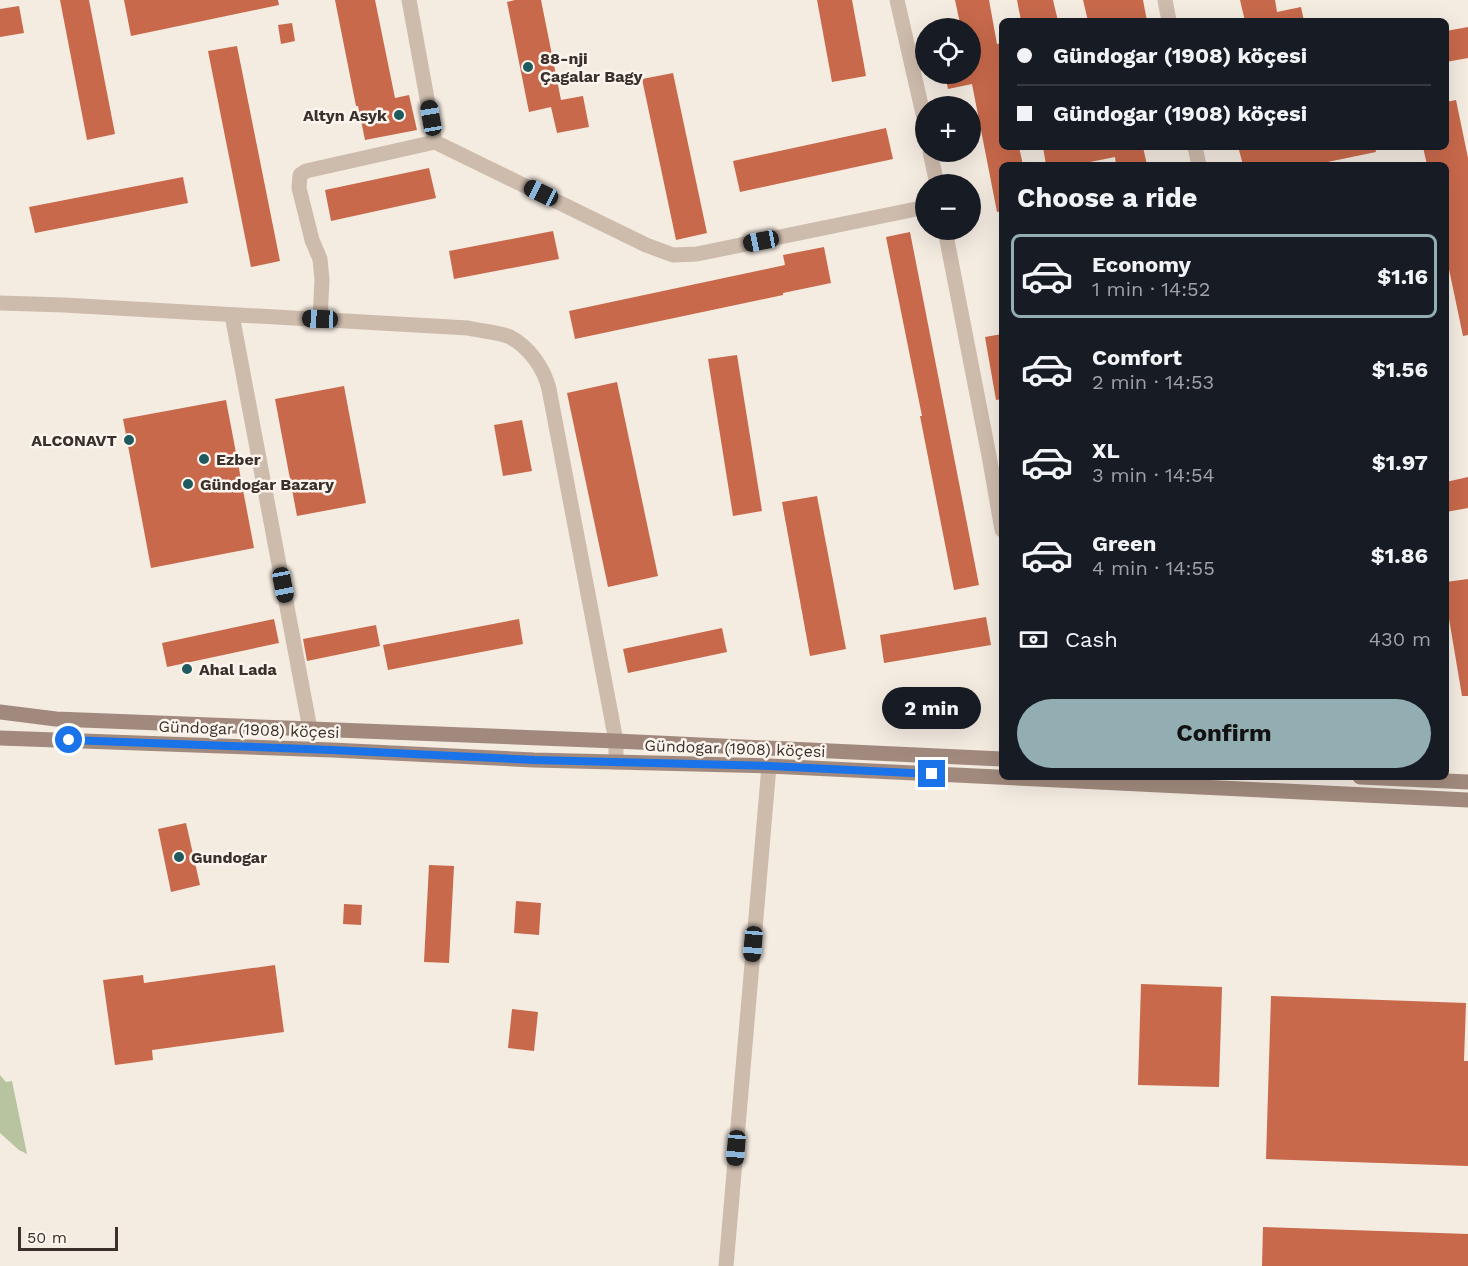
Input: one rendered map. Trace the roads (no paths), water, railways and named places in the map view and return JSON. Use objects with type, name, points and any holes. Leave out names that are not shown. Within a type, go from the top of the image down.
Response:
[{"type":"main road","name":"Gündogar (1908) köçesi","points":[[0,712],[57,719],[999,759]]},
{"type":"main road","name":"Gündogar (1908) köçesi","points":[[0,737],[534,760],[769,766],[999,776]]},
{"type":"main road","name":"Gündogar (1908) köçesi","points":[[1080,780],[1468,800]]},
{"type":"main road","points":[[1425,780],[1468,782]]},
{"type":"street","points":[[409,0],[435,142]]},
{"type":"street","points":[[897,0],[919,96]]},
{"type":"street","points":[[1165,0],[1168,18]]},
{"type":"street","points":[[320,319],[322,280],[320,259],[312,240],[298,188],[300,175],[306,171],[435,142],[646,245],[673,255],[697,254],[915,209]]},
{"type":"street","points":[[947,240],[999,513]]},
{"type":"street","points":[[0,303],[468,328],[508,336],[528,350],[546,375],[549,389],[616,741],[616,762]]},
{"type":"street","points":[[232,315],[310,729]]},
{"type":"street","points":[[726,1266],[769,766]]},
{"type":"place","name":"88-nji Çagalar Bagy","points":[[528,67]]},
{"type":"place","name":"Altyn Asyk","points":[[399,115]]},
{"type":"place","name":"ALCONAVT","points":[[129,440]]},
{"type":"place","name":"Ezber","points":[[204,459]]},
{"type":"place","name":"Gündogar Bazary","points":[[188,484]]},
{"type":"place","name":"Ahal Lada","points":[[187,669]]},
{"type":"place","name":"Gundogar","points":[[179,857]]}]
